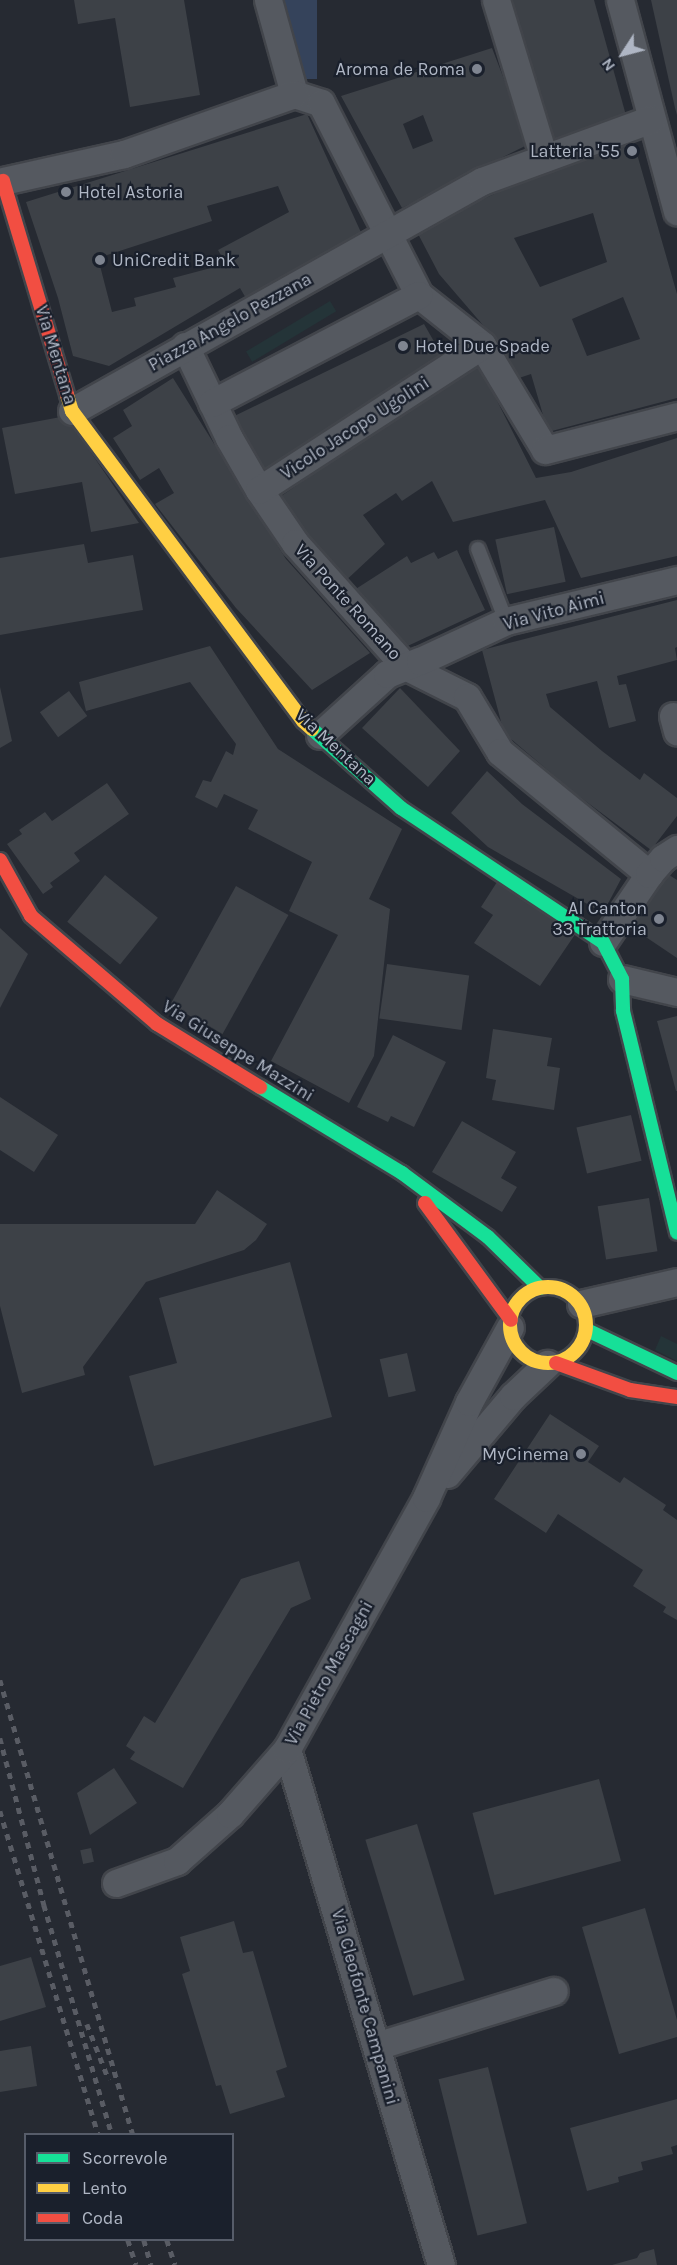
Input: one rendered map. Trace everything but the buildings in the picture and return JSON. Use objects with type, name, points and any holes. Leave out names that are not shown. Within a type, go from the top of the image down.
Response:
[{"type":"street","points":[[268,0],[294,94]]},
{"type":"street","points":[[496,0],[544,158]]},
{"type":"street","points":[[620,0],[677,211]]},
{"type":"street","points":[[2,182],[124,154],[294,94],[321,103],[419,295],[482,345],[545,450],[677,416]]},
{"type":"street","name":"Piazza Angelo Pezzana","points":[[72,411],[482,181],[651,119]]},
{"type":"street","name":"Via Mentana","points":[[2,182],[72,411],[303,721],[401,808],[603,942],[622,979],[623,1011],[677,1232]]},
{"type":"street","points":[[212,403],[419,295]]},
{"type":"street","name":"Vicolo Jacopo Ugolini","points":[[259,490],[482,345]]},
{"type":"street","name":"Via Ponte Romano","points":[[185,346],[212,403],[259,490],[295,543],[405,666],[467,697],[500,752],[649,874]]},
{"type":"street","name":"Via Vito Aimi","points":[[320,735],[387,674],[506,621],[677,580]]},
{"type":"street","points":[[603,942],[649,874],[663,858],[677,849]]},
{"type":"street","name":"Via Giuseppe Mazzini","points":[[0,860],[31,916],[157,1024],[402,1173],[488,1237],[540,1288]]},
{"type":"street","points":[[622,979],[677,992]]},
{"type":"street","points":[[402,1173],[510,1323],[519,1350],[534,1361],[551,1364],[630,1390],[677,1396]]},
{"type":"street","points":[[581,1304],[677,1282]]},
{"type":"street","points":[[510,1323],[521,1298],[540,1288],[553,1287],[566,1291],[581,1304],[587,1330],[581,1346],[575,1353],[551,1364]]},
{"type":"street","name":"Via Pietro Mascagni","points":[[116,1883],[177,1861],[230,1814],[287,1749],[426,1498],[469,1402],[510,1323]]},
{"type":"street","points":[[587,1330],[677,1373]]},
{"type":"street","name":"Via Pietro Mascagni","points":[[426,1498],[513,1396],[551,1364]]},
{"type":"street","name":"Via Cleofonte Campanini","points":[[287,1749],[441,2265]]},
{"type":"street","points":[[376,2046],[554,1992]]},
{"type":"lane","points":[[478,549],[506,621]]},
{"type":"shaded area","points":[[330,301],[336,311],[252,362],[246,351]]},
{"type":"shaded area","points":[[661,1336],[677,1344],[677,1361],[655,1350]]},
{"type":"water","points":[[281,0],[317,0],[317,79],[281,79]]},
{"type":"railway","points":[[0,1680],[133,2133]]},
{"type":"railway","points":[[0,1738],[44,1905],[112,2133]]},
{"type":"railway","points":[[0,1811],[98,2133]]},
{"type":"railway","points":[[87,2024],[109,2080]]},
{"type":"railway","points":[[128,2241],[136,2265]]},
{"type":"railway","points":[[144,2241],[151,2265]]},
{"type":"railway","points":[[167,2241],[175,2265]]},
{"type":"traffic: fast","points":[[312,729],[401,808],[603,942],[622,979],[623,1011],[677,1232]]},
{"type":"traffic: fast","points":[[260,1087],[402,1173],[488,1237],[540,1288]]},
{"type":"traffic: fast","points":[[587,1330],[677,1373]]},
{"type":"traffic: slow","points":[[67,395],[72,411],[303,721],[312,729]]},
{"type":"traffic: slow","points":[[548,1287],[563,1290],[575,1298],[583,1310],[586,1325],[583,1340],[575,1352],[563,1360],[548,1363],[533,1360],[521,1352],[513,1340],[510,1325],[513,1310],[521,1298],[533,1290],[548,1287]]},
{"type":"traffic: jam","points":[[0,182],[3,181],[67,395]]},
{"type":"traffic: jam","points":[[0,860],[31,916],[157,1024],[260,1087]]},
{"type":"traffic: jam","points":[[425,1203],[511,1320]]},
{"type":"traffic: jam","points":[[556,1363],[630,1390],[677,1397]]},
{"type":"place","name":"Aroma de Roma","points":[[477,69]]},
{"type":"place","name":"Latteria '55","points":[[632,151]]},
{"type":"place","name":"Hotel Astoria","points":[[66,192]]},
{"type":"place","name":"UniCredit Bank","points":[[100,260]]},
{"type":"place","name":"Hotel Due Spade","points":[[403,346]]},
{"type":"place","name":"Al Canton 33 Trattoria","points":[[659,919]]},
{"type":"place","name":"MyCinema","points":[[581,1454]]}]
